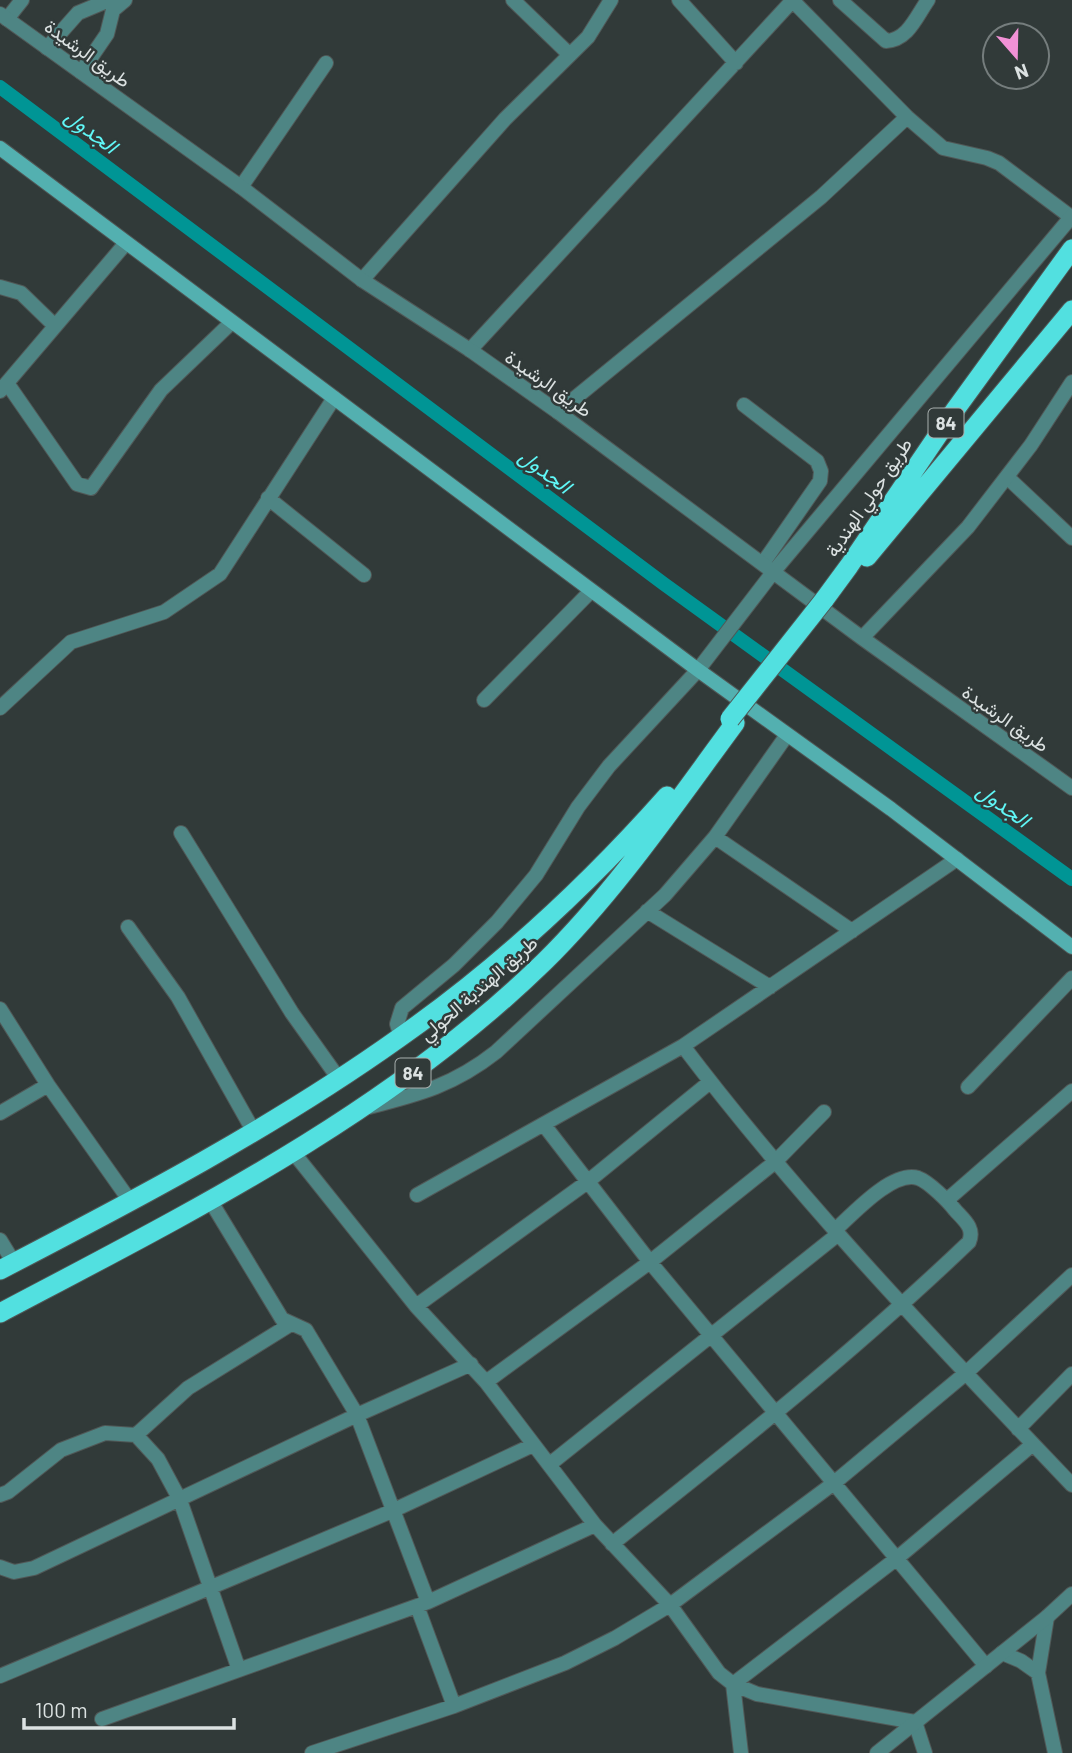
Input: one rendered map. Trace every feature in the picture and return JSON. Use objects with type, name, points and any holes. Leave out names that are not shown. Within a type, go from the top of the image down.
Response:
[{"type":"highway","name":"طريق حولي الهندية","points":[[826,602],[955,410],[1072,249]]},
{"type":"highway","name":"طريق حولي الهندية","points":[[826,602],[1072,310]]},
{"type":"highway","name":"84","points":[[733,721],[826,602]]},
{"type":"highway","name":"طريق الهندية الحولي","points":[[7,1266],[254,1132],[401,1037],[483,972],[616,851],[733,721]]},
{"type":"highway","name":"طريق الهندية الحولي","points":[[0,1313],[293,1152],[363,1108],[466,1032],[546,960],[616,881],[733,721]]},
{"type":"main road","points":[[0,148],[1072,947]]},
{"type":"street","points":[[4,16],[22,0]]},
{"type":"street","points":[[47,48],[78,13],[109,0]]},
{"type":"street","points":[[81,72],[107,34],[113,10],[125,0]]},
{"type":"street","points":[[513,0],[570,55]]},
{"type":"street","points":[[362,280],[505,119],[588,37],[611,0]]},
{"type":"street","points":[[679,0],[736,63]]},
{"type":"street","points":[[470,350],[792,0],[907,117],[943,148],[999,163],[1072,216],[770,568]]},
{"type":"street","points":[[840,0],[886,41],[897,40],[903,36],[928,0]]},
{"type":"street","name":"طريق الرشيدة","points":[[4,16],[241,187],[362,280],[470,350],[558,412],[862,638],[1072,788]]},
{"type":"street","points":[[241,187],[326,63]]},
{"type":"street","points":[[558,412],[821,197],[907,117]]},
{"type":"street","points":[[126,243],[3,387],[77,484],[91,488],[161,390],[232,321]]},
{"type":"street","points":[[0,287],[21,293],[54,326]]},
{"type":"street","points":[[862,638],[968,527],[1007,477],[1072,382]]},
{"type":"street","points":[[0,708],[71,642],[164,612],[220,574],[334,398]]},
{"type":"street","points":[[401,1037],[397,1024],[402,1008],[454,965],[497,922],[536,875],[571,818],[609,766],[698,670],[748,604],[820,481],[821,471],[817,461],[744,405]]},
{"type":"street","points":[[1007,477],[1072,538]]},
{"type":"street","points":[[268,498],[364,575]]},
{"type":"street","points":[[484,700],[592,590]]},
{"type":"street","points":[[363,1108],[430,1091],[481,1064],[677,883],[715,838],[787,735]]},
{"type":"street","points":[[181,833],[292,1013],[339,1079]]},
{"type":"street","points":[[715,838],[852,930]]},
{"type":"street","points":[[417,1195],[683,1046],[957,859]]},
{"type":"street","points":[[647,911],[770,987]]},
{"type":"street","points":[[128,927],[178,997],[254,1132]]},
{"type":"street","points":[[968,1087],[1072,978]]},
{"type":"street","points":[[0,1009],[48,1085],[130,1201]]},
{"type":"street","points":[[683,1046],[835,1233],[1072,1485]]},
{"type":"street","points":[[416,1306],[586,1183],[710,1082]]},
{"type":"street","points":[[0,1113],[48,1085]]},
{"type":"street","points":[[947,1200],[1072,1091]]},
{"type":"street","points":[[486,1382],[650,1262],[775,1162],[824,1112]]},
{"type":"street","points":[[544,1125],[586,1183],[650,1262],[986,1667]]},
{"type":"street","points":[[293,1152],[416,1306],[486,1382],[595,1525],[670,1605],[719,1673],[733,1684],[757,1694],[915,1722]]},
{"type":"street","points":[[550,1464],[713,1336],[835,1233],[889,1183],[905,1178],[919,1178],[947,1200],[969,1225],[969,1242],[902,1307],[777,1414],[612,1545]]},
{"type":"street","points":[[209,1200],[282,1319],[306,1330],[357,1415],[392,1511],[454,1706]]},
{"type":"street","points":[[0,1240],[7,1266]]},
{"type":"street","points":[[312,1753],[454,1706],[565,1663],[615,1638],[670,1605],[834,1483],[966,1373],[1072,1275]]},
{"type":"street","points":[[136,1435],[188,1388],[291,1324]]},
{"type":"street","points":[[0,1567],[14,1572],[34,1568],[471,1364]]},
{"type":"street","points":[[1018,1429],[1072,1374]]},
{"type":"street","points":[[0,1495],[8,1492],[61,1450],[105,1433],[136,1435],[158,1459],[180,1500],[239,1670]]},
{"type":"street","points":[[733,1684],[896,1559],[1033,1444]]},
{"type":"street","points":[[0,1676],[392,1511],[533,1445]]},
{"type":"street","points":[[102,1719],[423,1604],[595,1525]]},
{"type":"street","points":[[877,1753],[986,1667],[1072,1594]]},
{"type":"street","points":[[1047,1617],[1038,1673],[1055,1753]]},
{"type":"street","points":[[1002,1653],[1021,1661],[1038,1673]]},
{"type":"street","points":[[733,1684],[741,1753]]},
{"type":"street","points":[[915,1722],[925,1753]]},
{"type":"waterway","name":"الجدول","points":[[0,87],[664,584],[1072,879]]}]
